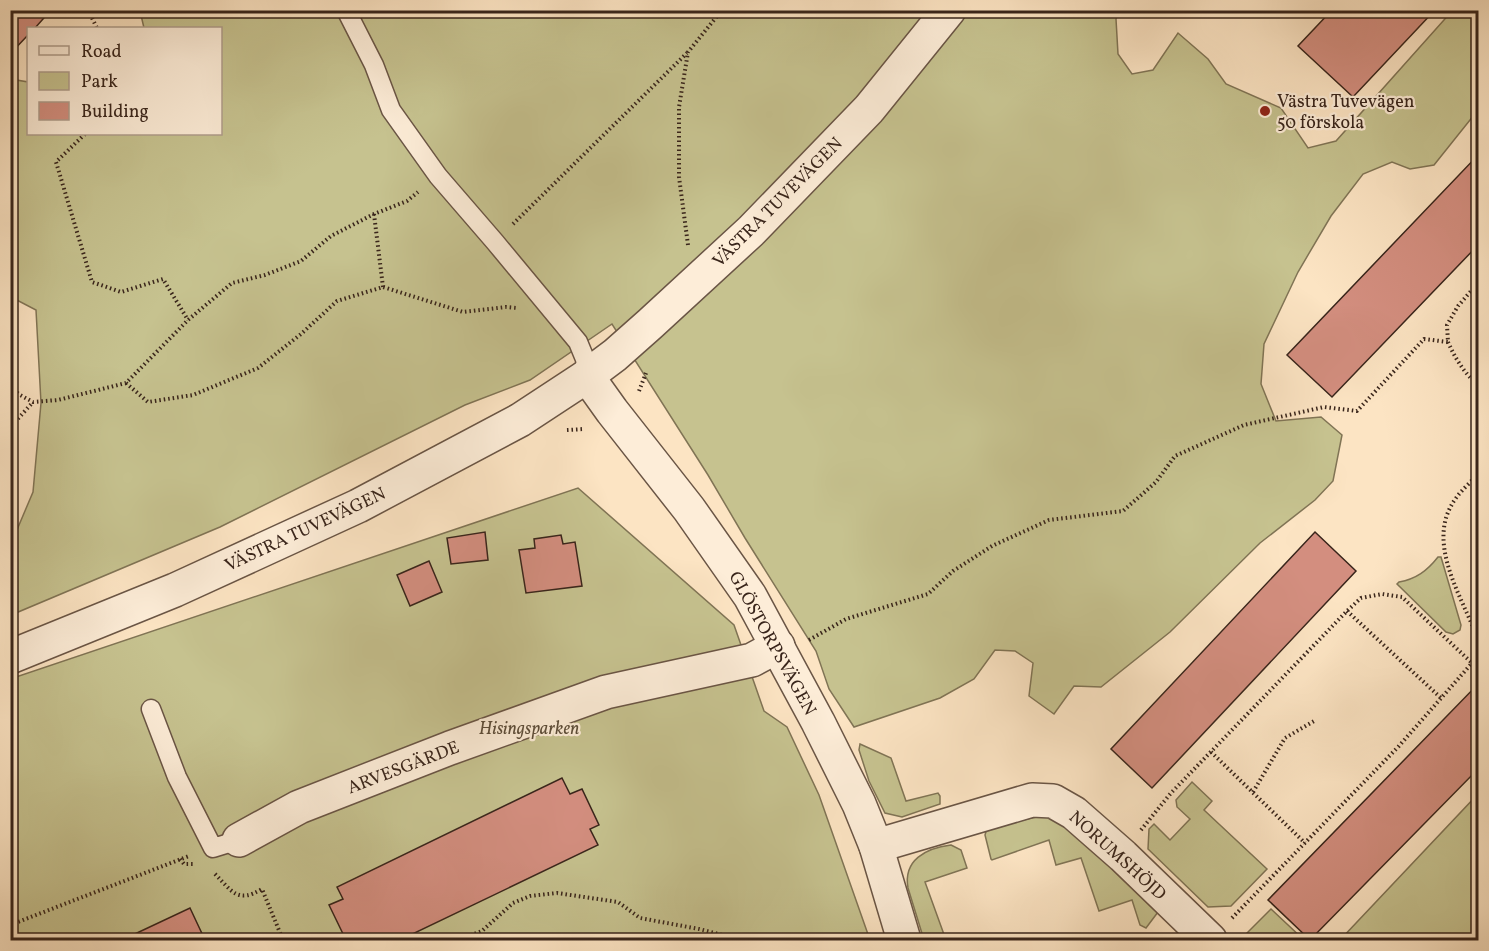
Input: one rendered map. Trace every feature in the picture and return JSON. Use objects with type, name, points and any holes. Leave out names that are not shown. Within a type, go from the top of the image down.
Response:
[{"type":"street","name":"VÄSTRA TUVEVÄGEN","points":[[10,657],[175,590],[358,506],[520,420],[587,376],[615,355],[751,231],[869,109],[949,10]]},
{"type":"street","name":"GLÖSTORPSVÄGEN","points":[[587,376],[789,645],[876,846],[904,940]]},
{"type":"street","name":"ARVESGÄRDE","points":[[226,844],[299,807],[450,748],[606,692],[752,660],[789,645]]},
{"type":"street","name":"NORUMSHÖJD","points":[[876,846],[1032,800],[1053,801],[1074,813],[1218,933]]},
{"type":"lane","points":[[346,10],[374,65],[391,110],[438,176],[578,342],[585,359],[587,376]]},
{"type":"lane","points":[[151,709],[177,777],[226,844]]},
{"type":"path","points":[[88,10],[96,27]]},
{"type":"path","points":[[495,242],[688,52],[722,10]]},
{"type":"path","points":[[688,52],[679,107],[679,177],[685,238],[699,279]]},
{"type":"path","points":[[84,135],[56,162],[92,282],[120,292],[162,279],[188,320]]},
{"type":"path","points":[[10,387],[33,402],[58,400],[126,383],[188,320],[232,283],[265,275],[301,261],[331,236],[374,214],[408,201],[438,176]]},
{"type":"path","points":[[374,214],[383,287]]},
{"type":"path","points":[[1479,283],[1458,306],[1447,325],[1448,342],[1456,360],[1479,385]]},
{"type":"path","points":[[126,383],[148,402],[193,395],[258,368],[301,334],[337,300],[383,287],[463,312],[506,307],[555,313]]},
{"type":"path","points":[[789,645],[846,619],[928,594],[953,571],[992,546],[1049,520],[1123,511],[1156,482],[1175,456],[1244,425],[1324,407],[1357,411],[1424,339],[1448,342]]},
{"type":"path","points":[[10,421],[16,421],[33,402]]},
{"type":"path","points":[[1479,474],[1452,504],[1443,522],[1443,550],[1479,637]]},
{"type":"path","points":[[1123,856],[1145,824],[1171,793],[1361,598],[1382,594],[1402,597],[1472,663]]},
{"type":"path","points":[[1347,611],[1441,699]]},
{"type":"path","points":[[1218,933],[1398,746],[1472,663],[1479,662]]},
{"type":"path","points":[[1253,792],[1285,738],[1316,720]]},
{"type":"path","points":[[1211,753],[1305,843]]},
{"type":"path","points":[[10,925],[180,859],[226,844]]},
{"type":"path","points":[[180,859],[184,864],[202,863]]},
{"type":"path","points":[[210,870],[236,895],[245,897],[261,889],[283,940]]},
{"type":"path","points":[[458,940],[482,931],[513,903],[530,896],[556,893],[618,902],[640,918],[742,940]]},
{"type":"green space","points":[[140,11],[1119,11],[1116,19],[1118,54],[1132,74],[1153,70],[1178,33],[1208,59],[1226,84],[1281,108],[1308,148],[1336,141],[1452,11],[1478,11],[1478,110],[1434,165],[1410,169],[1392,162],[1363,174],[1331,216],[1298,272],[1264,344],[1261,384],[1276,421],[1321,417],[1342,435],[1333,481],[1315,500],[1260,543],[1170,632],[1101,687],[1074,686],[1054,714],[1029,696],[1033,663],[1015,651],[995,650],[974,679],[940,698],[854,727],[829,689],[816,651],[612,324],[530,380],[465,405],[220,527],[11,615],[11,544],[33,492],[41,403],[36,310],[11,297],[10,79],[27,82],[27,135],[222,135],[222,27],[144,27]]},
{"type":"green space","name":"Hisingsparken","points":[[578,488],[734,625],[764,711],[787,727],[819,795],[870,940],[11,940],[10,679]]},
{"type":"green space","points":[[1438,557],[1441,557],[1461,625],[1460,630],[1453,634],[1446,632],[1397,584],[1421,574]]},
{"type":"green space","points":[[860,744],[891,758],[906,801],[938,793],[940,804],[902,817],[885,813],[869,781],[859,750]]},
{"type":"green space","points":[[1192,782],[1212,801],[1204,810],[1267,869],[1231,906],[1208,907],[1148,849],[1149,829],[1154,824],[1170,840],[1190,819],[1177,807],[1176,800]]},
{"type":"green space","points":[[1478,794],[1478,940],[1340,940]]},
{"type":"green space","points":[[1041,816],[1064,821],[1158,912],[1146,928],[1140,925],[1132,900],[1099,911],[1081,858],[1056,865],[1049,840],[991,859],[985,835],[987,828]]},
{"type":"green space","points":[[951,845],[961,850],[967,868],[925,882],[946,940],[924,940],[908,888],[909,870],[918,857],[933,849]]},
{"type":"green space","points":[[1271,909],[1304,940],[1245,940],[1245,935]]},
{"type":"building","points":[[10,10],[51,10],[36,27],[27,27],[27,36],[10,54]]},
{"type":"building","points":[[1332,10],[1435,10],[1353,97],[1298,46]]},
{"type":"building","points":[[1479,154],[1479,244],[1332,397],[1287,355]]},
{"type":"building","points":[[485,532],[488,560],[451,564],[447,538]]},
{"type":"building","points":[[1315,532],[1356,571],[1152,788],[1111,749]]},
{"type":"building","points":[[561,535],[563,544],[575,542],[582,586],[526,593],[519,550],[535,548],[534,539]]},
{"type":"building","points":[[429,561],[442,592],[410,606],[397,575]]},
{"type":"building","points":[[1479,683],[1479,768],[1310,940],[1268,900]]},
{"type":"building","points":[[562,778],[570,794],[582,789],[599,825],[590,829],[598,845],[400,940],[346,940],[329,905],[343,899],[337,887]]},
{"type":"building","points":[[190,908],[205,940],[122,940]]},
{"type":"place","name":"Västra Tuvevägen 50 förskola","points":[[1265,111]]}]
